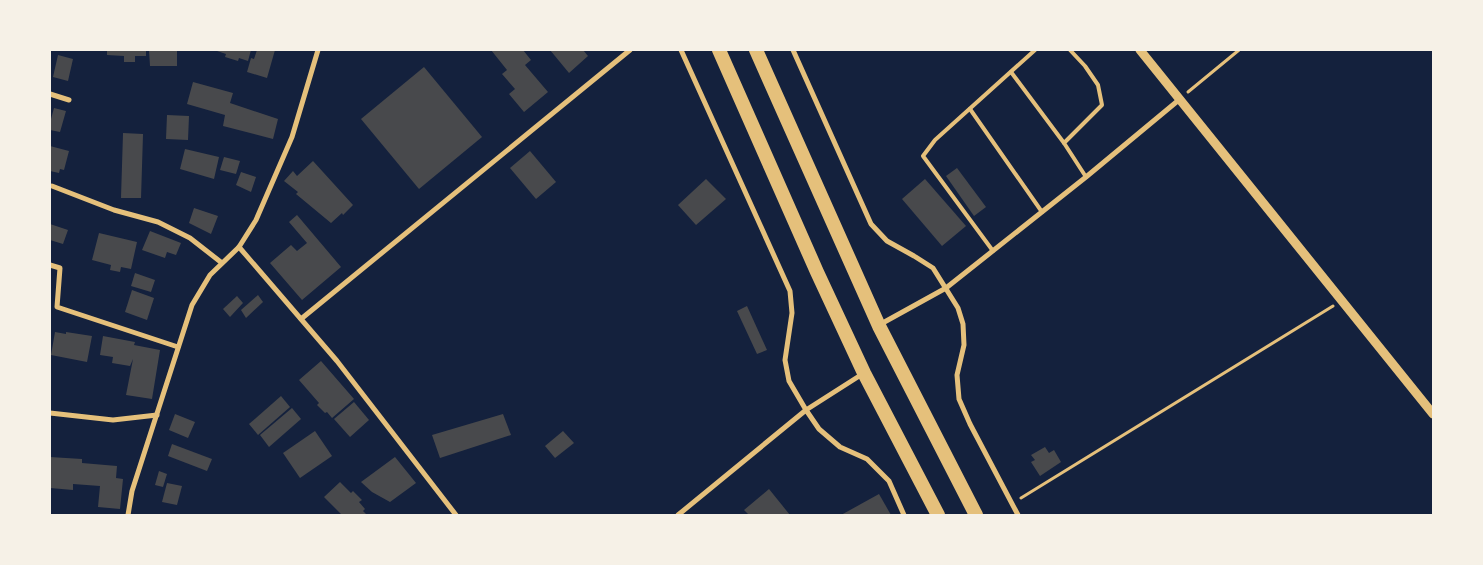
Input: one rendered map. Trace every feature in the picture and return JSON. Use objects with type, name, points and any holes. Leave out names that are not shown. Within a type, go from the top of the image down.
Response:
[{"type":"highway","points":[[719,50],[817,272],[864,373],[938,515]]},
{"type":"highway","points":[[756,50],[878,326],[976,515]]},
{"type":"street","points":[[128,515],[132,491],[192,305],[210,276],[238,248],[256,220],[292,137],[318,50]]},
{"type":"street","points":[[301,319],[630,50]]},
{"type":"street","points":[[681,50],[790,291],[792,313],[784,360],[789,381],[819,429],[840,447],[867,459],[889,481],[904,515]]},
{"type":"street","points":[[793,50],[870,224],[887,241],[933,268],[958,308],[963,324],[964,345],[957,375],[959,399],[970,424],[1018,515]]},
{"type":"street","points":[[1140,50],[1433,414]]},
{"type":"street","points":[[50,94],[69,100]]},
{"type":"street","points":[[878,326],[946,288],[1180,99]]},
{"type":"street","points":[[52,186],[114,210],[158,222],[190,238],[222,263]]},
{"type":"street","points":[[238,248],[337,361],[456,515]]},
{"type":"street","points":[[50,265],[60,268],[57,307],[178,347]]},
{"type":"street","points":[[678,515],[806,410],[864,373]]},
{"type":"street","points":[[50,413],[113,420],[156,416]]},
{"type":"lane","points":[[993,251],[924,156],[935,140],[1035,50]]},
{"type":"lane","points":[[1064,143],[1102,105],[1098,85],[1085,66],[1070,50]]},
{"type":"lane","points":[[1011,72],[1086,176]]},
{"type":"lane","points":[[970,109],[1042,212]]},
{"type":"path","points":[[1180,99],[1238,50]]},
{"type":"path","points":[[1012,504],[1342,301]]},
{"type":"building","points":[[107,50],[146,50],[146,56],[135,56],[135,62],[124,62],[124,56],[107,55]]},
{"type":"building","points":[[149,50],[177,50],[177,66],[150,66]]},
{"type":"building","points":[[214,50],[251,50],[248,61],[239,58],[238,61],[225,57],[226,54]]},
{"type":"building","points":[[257,50],[275,50],[267,78],[247,72],[251,58],[254,59]]},
{"type":"building","points":[[491,50],[523,50],[531,60],[525,65],[548,92],[524,112],[509,94],[515,89],[502,74],[507,70]]},
{"type":"building","points":[[550,50],[583,50],[588,56],[569,73]]},
{"type":"building","points":[[58,55],[73,59],[68,81],[53,77]]},
{"type":"building","points":[[424,67],[482,137],[419,189],[361,119]]},
{"type":"building","points":[[193,82],[233,93],[230,103],[278,119],[273,139],[223,126],[225,115],[187,104]]},
{"type":"building","points":[[54,108],[66,111],[60,132],[50,130],[50,118]]},
{"type":"building","points":[[167,115],[189,116],[188,140],[166,139]]},
{"type":"building","points":[[123,133],[143,134],[141,198],[121,198]]},
{"type":"building","points":[[50,146],[69,151],[64,170],[60,169],[59,173],[50,171]]},
{"type":"building","points":[[185,149],[219,157],[214,179],[180,169]]},
{"type":"building","points":[[530,151],[556,182],[536,199],[510,168]]},
{"type":"building","points":[[224,157],[240,161],[236,174],[220,170]]},
{"type":"building","points":[[313,161],[353,205],[331,223],[296,194],[298,192],[284,181],[293,171],[297,176]]},
{"type":"building","points":[[957,168],[986,207],[974,216],[946,176]]},
{"type":"building","points":[[241,172],[256,177],[251,192],[236,185]]},
{"type":"building","points":[[706,179],[726,199],[696,225],[678,205]]},
{"type":"building","points":[[925,179],[966,226],[942,246],[902,199]]},
{"type":"building","points":[[194,208],[218,216],[211,234],[189,223]]},
{"type":"building","points":[[297,215],[341,267],[302,300],[270,263],[291,245],[297,251],[307,243],[289,222]]},
{"type":"building","points":[[50,224],[68,230],[63,244],[50,240]]},
{"type":"building","points":[[150,231],[181,243],[176,255],[167,252],[165,258],[142,250]]},
{"type":"building","points":[[99,233],[137,242],[131,269],[121,267],[120,272],[110,270],[111,265],[92,260]]},
{"type":"building","points":[[135,273],[155,280],[151,292],[131,286]]},
{"type":"building","points":[[132,290],[154,298],[147,320],[125,312]]},
{"type":"building","points":[[258,295],[263,302],[246,318],[241,310]]},
{"type":"building","points":[[237,296],[243,303],[230,317],[223,309]]},
{"type":"building","points":[[747,306],[767,350],[757,354],[737,311]]},
{"type":"building","points":[[55,332],[92,336],[87,362],[51,355]]},
{"type":"building","points":[[103,336],[135,342],[134,345],[160,350],[152,399],[126,395],[133,359],[130,366],[112,363],[113,357],[100,355]]},
{"type":"building","points":[[321,361],[354,399],[332,418],[317,405],[319,403],[299,380]]},
{"type":"building","points":[[281,396],[290,407],[258,435],[249,424]]},
{"type":"building","points":[[354,402],[369,420],[350,437],[334,419]]},
{"type":"building","points":[[292,408],[301,419],[269,447],[260,435]]},
{"type":"building","points":[[175,414],[195,422],[188,438],[169,430]]},
{"type":"building","points":[[503,414],[511,435],[440,458],[432,435]]},
{"type":"building","points":[[315,431],[332,456],[300,478],[283,453]]},
{"type":"building","points":[[563,431],[574,443],[555,458],[545,446]]},
{"type":"building","points":[[172,444],[212,459],[207,471],[168,456]]},
{"type":"building","points":[[1045,447],[1049,453],[1054,450],[1061,462],[1040,476],[1031,462],[1035,460],[1031,455]]},
{"type":"building","points":[[50,457],[82,459],[82,463],[117,466],[116,478],[123,479],[120,509],[98,507],[100,486],[73,484],[73,490],[50,488]]},
{"type":"building","points":[[395,457],[416,483],[390,502],[372,492],[361,482]]},
{"type":"building","points":[[159,471],[167,474],[163,487],[155,485]]},
{"type":"building","points":[[340,482],[351,493],[353,491],[362,500],[359,502],[367,515],[342,515],[324,497]]},
{"type":"building","points":[[167,483],[182,486],[177,505],[162,502]]},
{"type":"building","points":[[769,489],[790,515],[749,515],[744,510]]},
{"type":"building","points":[[879,494],[891,515],[841,515]]}]
